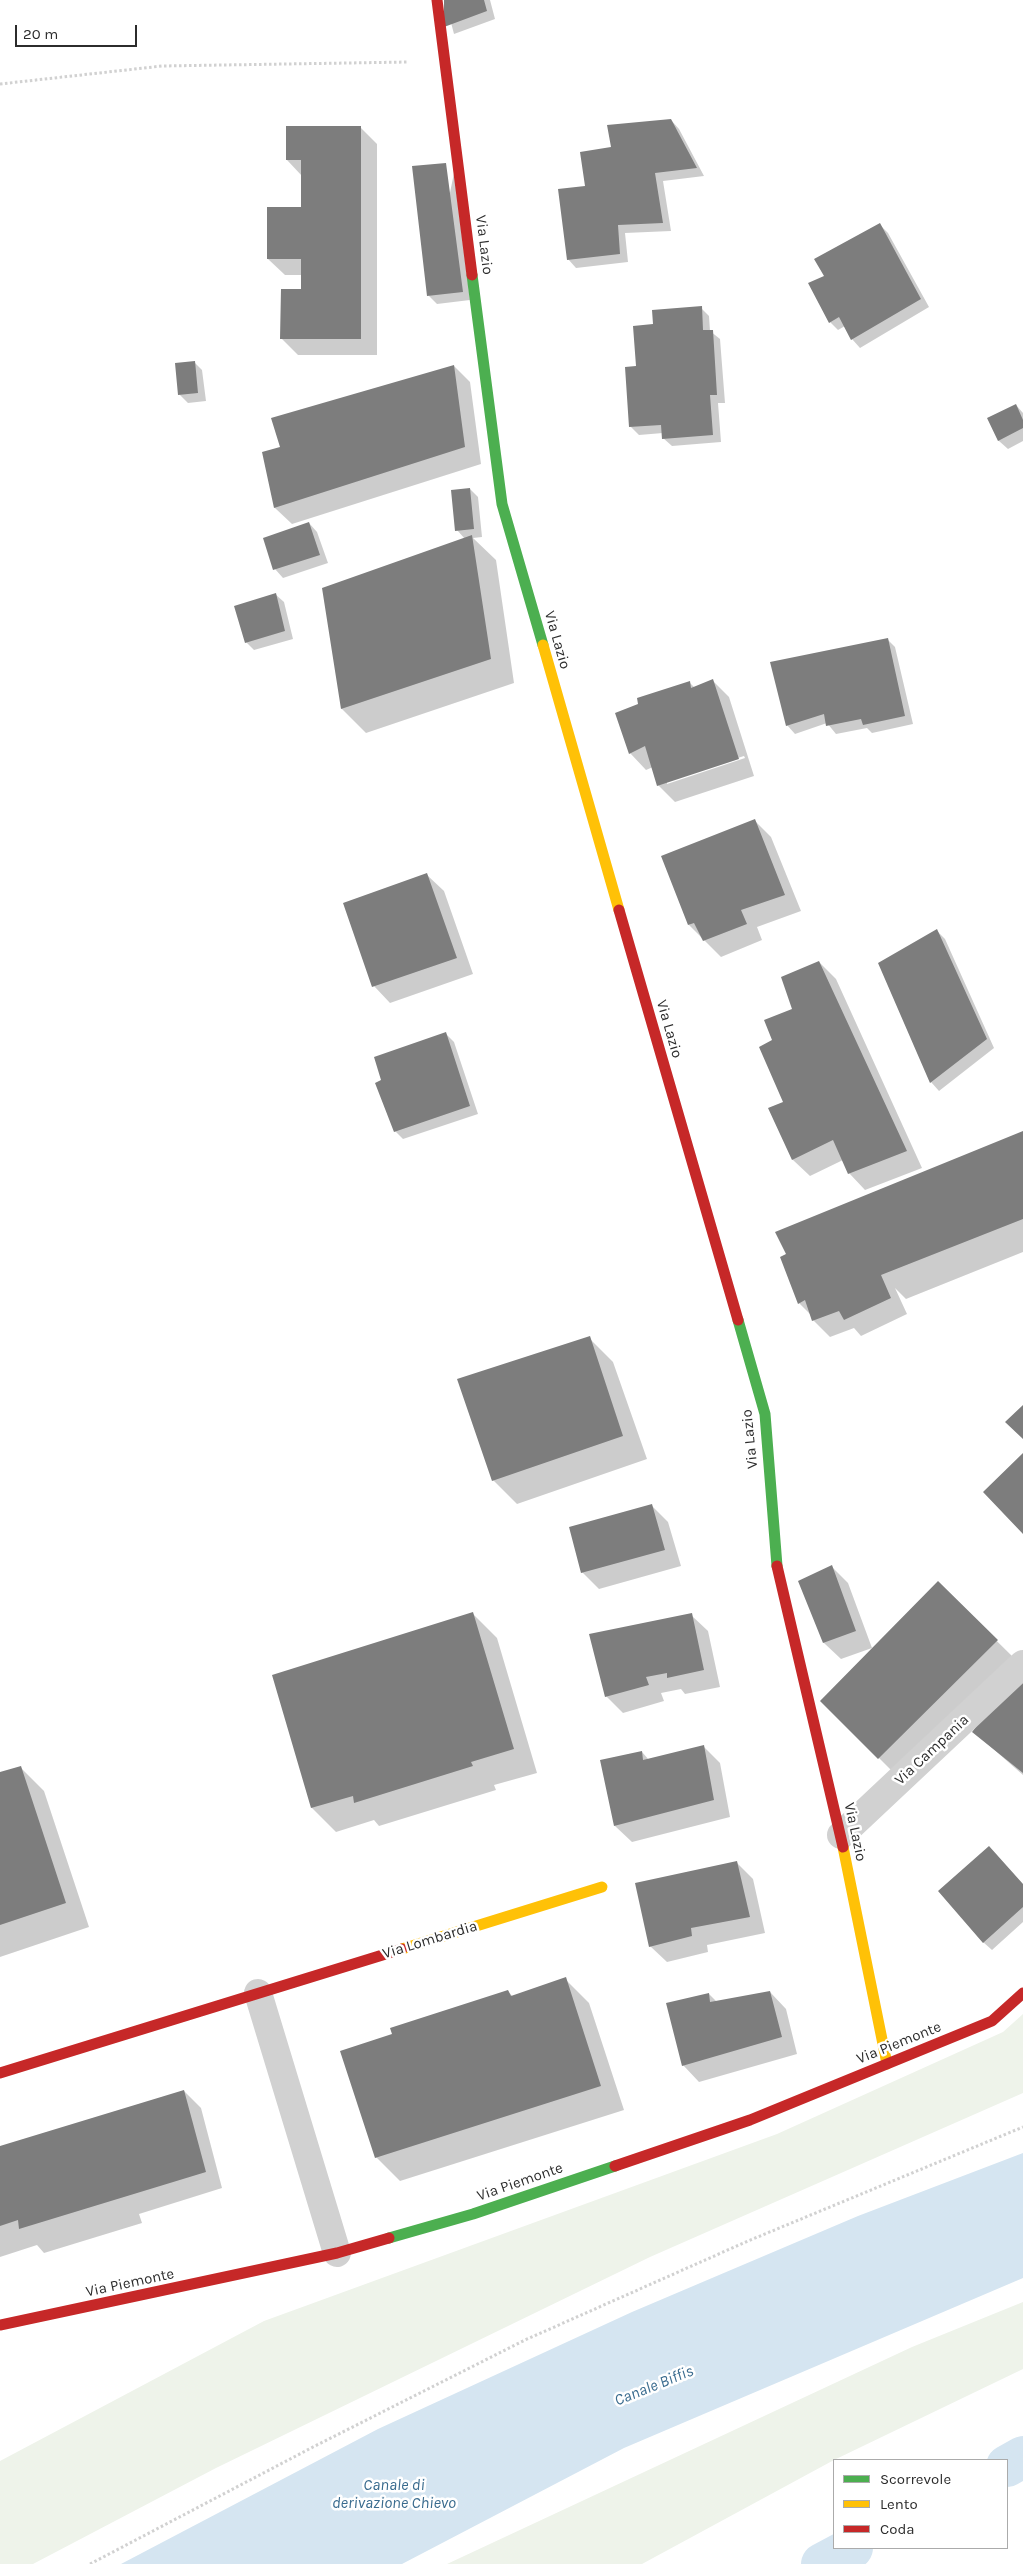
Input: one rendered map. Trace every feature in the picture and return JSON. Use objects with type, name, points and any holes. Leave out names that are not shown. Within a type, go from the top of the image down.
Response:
[{"type":"street","name":"Via Lazio","points":[[437,0],[502,504],[765,1414],[776,1564],[841,1835],[887,2064]]},
{"type":"street","name":"Via Campania","points":[[841,1835],[1023,1664]]},
{"type":"street","name":"Via Lombardia","points":[[0,2073],[602,1887]]},
{"type":"street","points":[[258,1993],[337,2253]]},
{"type":"street","name":"Via Piemonte","points":[[0,2325],[337,2253],[473,2214],[750,2120],[992,2020],[1023,1993]]},
{"type":"path","points":[[0,84],[162,66],[445,61]]},
{"type":"path","points":[[90,2564],[313,2447],[525,2340],[748,2241],[1023,2127]]},
{"type":"shaded area","points":[[1023,2014],[1023,2093],[650,2257],[216,2468],[33,2564],[0,2564],[0,2461],[264,2321],[777,2134],[1003,2032]]},
{"type":"shaded area","points":[[1023,2302],[1023,2369],[833,2459],[642,2564],[447,2564],[912,2347]]},
{"type":"water","name":"Canale di derivazione Chievo","points":[[1023,2153],[1023,2278],[624,2448],[402,2564],[121,2564],[378,2429],[632,2312],[858,2216]]},
{"type":"building","points":[[444,0],[484,0],[487,11],[444,27]]},
{"type":"building","points":[[671,119],[697,168],[655,173],[663,223],[618,225],[620,254],[567,260],[558,189],[585,186],[580,152],[611,147],[607,125]]},
{"type":"building","points":[[286,126],[361,126],[361,339],[280,339],[281,289],[301,289],[301,259],[267,259],[267,207],[301,207],[301,160],[286,160]]},
{"type":"building","points":[[446,163],[463,292],[427,296],[412,166]]},
{"type":"building","points":[[880,223],[921,299],[851,340],[839,317],[829,323],[808,283],[824,276],[814,259]]},
{"type":"building","points":[[702,306],[703,330],[713,330],[717,395],[710,395],[713,435],[662,439],[661,425],[629,427],[625,367],[636,366],[633,326],[653,324],[652,310]]},
{"type":"building","points":[[195,361],[198,393],[178,395],[175,363]]},
{"type":"building","points":[[454,365],[465,447],[274,508],[262,452],[280,447],[271,418]]},
{"type":"building","points":[[1016,404],[1023,420],[1023,428],[998,441],[987,418]]},
{"type":"building","points":[[470,488],[474,529],[455,531],[451,490]]},
{"type":"building","points":[[309,522],[320,555],[273,570],[263,538]]},
{"type":"building","points":[[472,535],[491,659],[341,709],[322,588]]},
{"type":"building","points":[[276,593],[285,631],[245,643],[234,606]]},
{"type":"building","points":[[888,638],[905,716],[863,725],[861,719],[826,726],[824,714],[786,726],[770,662]]},
{"type":"building","points":[[713,679],[739,759],[657,786],[645,746],[629,754],[615,713],[638,704],[637,698],[690,681],[691,688]]},
{"type":"building","points":[[755,819],[785,895],[741,910],[747,924],[703,941],[694,923],[688,925],[661,856]]},
{"type":"building","points":[[427,873],[457,958],[372,987],[343,903]]},
{"type":"building","points":[[937,929],[987,1039],[930,1083],[878,963]]},
{"type":"building","points":[[819,961],[907,1151],[848,1174],[833,1140],[792,1160],[768,1108],[783,1102],[759,1047],[772,1040],[764,1020],[792,1009],[781,977]]},
{"type":"building","points":[[446,1032],[470,1106],[394,1132],[375,1083],[381,1080],[374,1057]]},
{"type":"building","points":[[1023,1131],[1023,1219],[881,1275],[891,1298],[844,1320],[839,1311],[812,1321],[805,1300],[798,1304],[780,1257],[786,1254],[775,1232]]},
{"type":"building","points":[[590,1336],[623,1436],[492,1481],[457,1379]]},
{"type":"building","points":[[1023,1405],[1023,1439],[1005,1422]]},
{"type":"building","points":[[1023,1453],[1023,1534],[983,1492]]},
{"type":"building","points":[[652,1504],[665,1550],[581,1573],[569,1527]]},
{"type":"building","points":[[832,1565],[856,1631],[823,1643],[798,1581]]},
{"type":"building","points":[[938,1581],[998,1640],[878,1759],[820,1701]]},
{"type":"building","points":[[473,1612],[514,1749],[471,1762],[473,1766],[354,1803],[353,1796],[311,1808],[272,1675]]},
{"type":"building","points":[[692,1613],[704,1670],[667,1678],[667,1673],[646,1677],[649,1685],[605,1697],[589,1634]]},
{"type":"building","points":[[1018,1672],[1023,1676],[1023,1773],[972,1732]]},
{"type":"building","points":[[704,1745],[714,1800],[614,1826],[600,1760],[642,1751],[643,1760]]},
{"type":"building","points":[[21,1766],[66,1903],[0,1925],[0,1772]]},
{"type":"building","points":[[989,1846],[1023,1884],[1023,1907],[983,1943],[938,1891]]},
{"type":"building","points":[[737,1861],[750,1917],[691,1928],[692,1936],[649,1947],[635,1883]]},
{"type":"building","points":[[566,1977],[601,2086],[375,2158],[340,2051],[392,2034],[390,2028],[508,1990],[511,1996]]},
{"type":"building","points":[[770,1991],[782,2037],[682,2066],[666,2003],[709,1993],[710,2002]]},
{"type":"building","points":[[184,2090],[206,2172],[19,2229],[18,2220],[0,2226],[0,2146]]},
{"type":"waterway","points":[[1008,2465],[1023,2457]]},
{"type":"waterway","points":[[822,2564],[850,2549]]},
{"type":"traffic: fast","points":[[472,275],[502,504],[543,645]]},
{"type":"traffic: fast","points":[[738,1320],[765,1414],[777,1566]]},
{"type":"traffic: fast","points":[[389,2238],[473,2214],[615,2166]]},
{"type":"traffic: slow","points":[[543,645],[619,910]]},
{"type":"traffic: slow","points":[[843,1847],[887,2064]]},
{"type":"traffic: slow","points":[[402,1949],[602,1887]]},
{"type":"traffic: jam","points":[[437,0],[472,275]]},
{"type":"traffic: jam","points":[[619,910],[738,1320]]},
{"type":"traffic: jam","points":[[777,1566],[843,1847]]},
{"type":"traffic: jam","points":[[0,2073],[402,1949]]},
{"type":"traffic: jam","points":[[615,2166],[750,2120],[992,2021],[1023,1993]]},
{"type":"traffic: jam","points":[[0,2325],[337,2253],[389,2238]]},
{"type":"water label","name":"Canale Biffis","points":[[654,2386]]}]
